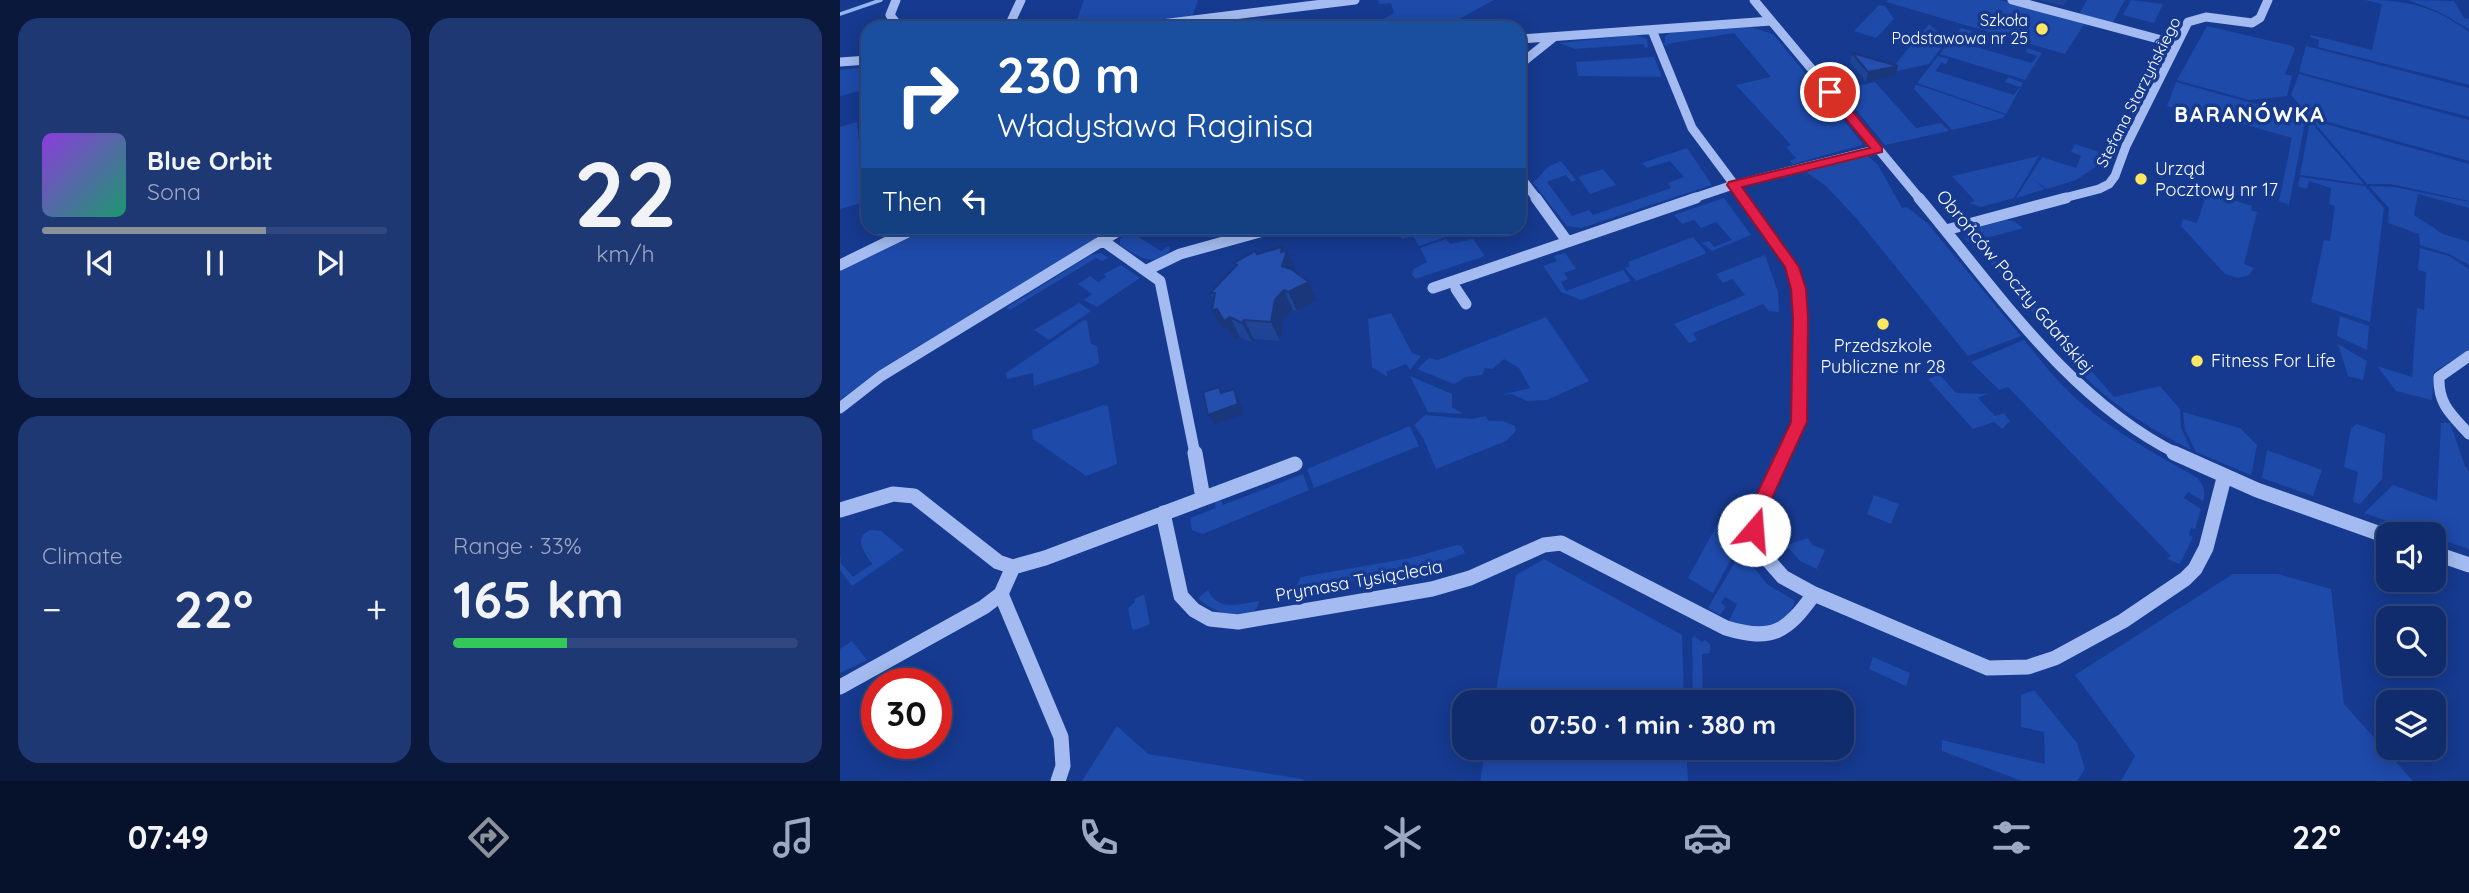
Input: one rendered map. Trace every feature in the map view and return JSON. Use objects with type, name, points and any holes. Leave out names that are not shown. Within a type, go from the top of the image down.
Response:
[{"type":"street","points":[[895,21],[890,15],[896,0]]},
{"type":"street","points":[[1011,21],[1021,0]]},
{"type":"street","points":[[1211,21],[1355,0]]},
{"type":"street","name":"Obrońców Poczty Gdańskiej","points":[[1754,0],[2077,385],[2140,434],[2179,457],[2224,478],[2376,532]]},
{"type":"street","points":[[2012,0],[2177,44]]},
{"type":"street","name":"Stefana Starzyńskiego","points":[[1945,230],[2083,194],[2109,184],[2177,44],[2192,19],[2203,16],[2252,23],[2261,18],[2268,0]]},
{"type":"street","points":[[1526,39],[1771,21]]},
{"type":"street","points":[[1652,30],[1692,128],[1791,267],[1799,289],[1799,422],[1758,511],[1754,530],[1762,553],[1783,577],[1814,594],[1988,668],[2017,669],[2039,665],[2152,603],[2189,577],[2209,541],[2224,478]]},
{"type":"street","points":[[1526,59],[1554,37]]},
{"type":"street","points":[[840,62],[861,60]]},
{"type":"street","points":[[1433,288],[1733,185],[1878,149]]},
{"type":"street","points":[[1526,185],[1567,241]]},
{"type":"street","points":[[840,265],[902,235]]},
{"type":"street","points":[[840,408],[881,376],[1111,235]]},
{"type":"street","points":[[1147,270],[1180,254],[1249,235]]},
{"type":"street","points":[[1102,240],[1160,282],[1203,498]]},
{"type":"street","points":[[1456,289],[1466,304]]},
{"type":"street","points":[[2469,356],[2439,377],[2438,395],[2440,402],[2469,434]]},
{"type":"street","points":[[840,510],[893,494],[914,495],[998,562],[1013,567],[1045,558],[1295,464]]},
{"type":"street","name":"Prymasa Tysiąclecia","points":[[1163,513],[1181,596],[1194,610],[1210,619],[1238,622],[1432,589],[1469,578],[1544,545],[1561,543],[1735,631]]},
{"type":"street","points":[[2446,557],[2469,565]]},
{"type":"street","points":[[840,687],[916,646],[1001,594],[1013,567]]},
{"type":"street","points":[[1001,594],[1062,737],[1063,766],[1058,781]]},
{"type":"street","points":[[1735,631],[1748,635],[1771,635],[1788,628],[1814,594]]},
{"type":"shaded area","points":[[1084,0],[1198,0],[1192,17],[1149,21],[1076,21]]},
{"type":"shaded area","points":[[1378,0],[1494,0],[1456,21],[1380,21],[1394,13],[1391,3],[1379,4]]},
{"type":"shaded area","points":[[1999,0],[2070,18],[2089,27],[2083,26],[2065,54],[1886,2]]},
{"type":"shaded area","points":[[2087,0],[2125,0],[2112,24],[2081,14]]},
{"type":"shaded area","points":[[2131,0],[2163,4],[2154,23],[2123,15]]},
{"type":"shaded area","points":[[2365,0],[2394,1],[2420,6],[2444,16],[2469,32],[2469,85],[2318,47],[2319,40],[2310,37],[2311,35],[2372,50],[2382,4]]},
{"type":"shaded area","points":[[2408,0],[2454,1],[2464,18],[2469,19],[2469,29],[2437,11]]},
{"type":"shaded area","points":[[1879,5],[1885,6],[1894,19],[1876,38],[1854,31]]},
{"type":"shaded area","points":[[1260,18],[1267,21],[1233,21]]},
{"type":"shaded area","points":[[1929,24],[1947,40],[1929,64],[1888,73]]},
{"type":"shaded area","points":[[2207,26],[2292,46],[2295,49],[2285,74],[2292,76],[2287,96],[2249,100],[2177,80]]},
{"type":"shaded area","points":[[1750,27],[1773,34],[1862,145],[1793,164],[1790,161],[1796,158],[1786,147],[1791,145],[1736,85],[1771,77],[1734,33],[1667,44],[1668,47],[1662,43],[1665,43],[1665,36],[1670,33]]},
{"type":"shaded area","points":[[1961,28],[1971,31],[1971,35],[1963,35],[1958,42],[2032,63],[2037,56],[2026,52],[2027,48],[2042,53],[2025,80],[1940,54]]},
{"type":"shaded area","points":[[1636,35],[1647,39],[1648,47],[1645,48],[1643,44],[1575,49],[1559,43]]},
{"type":"shaded area","points":[[2306,46],[2469,88],[2469,117],[2299,72]]},
{"type":"shaded area","points":[[1938,56],[1949,59],[1946,64],[1941,63],[1936,71],[2014,95],[2020,87],[2005,82],[2008,77],[2023,83],[2006,114],[1917,83]]},
{"type":"shaded area","points":[[1654,57],[1662,77],[1578,76],[1576,62]]},
{"type":"shaded area","points":[[861,68],[861,91],[840,96],[840,70]]},
{"type":"shaded area","points":[[2299,74],[2469,120],[2469,161],[2310,117],[2291,95]]},
{"type":"shaded area","points":[[1875,82],[1916,128],[1941,123],[1949,131],[1885,145],[1840,90]]},
{"type":"shaded area","points":[[2176,82],[2306,118],[2289,205],[2279,201],[2292,138],[2197,111],[2195,115],[2167,106]]},
{"type":"shaded area","points":[[1916,85],[2005,115],[2003,118],[1952,130],[1914,89]]},
{"type":"shaded area","points":[[2312,120],[2469,164],[2469,201],[2391,184],[2367,184]]},
{"type":"shaded area","points":[[2310,121],[2364,184],[2300,175]]},
{"type":"shaded area","points":[[857,122],[861,152],[861,203],[840,209],[840,127]]},
{"type":"shaded area","points":[[2075,144],[2099,152],[2097,166],[2076,180],[2047,189],[2031,178],[2045,189],[2016,198],[2042,157],[2076,168],[2081,156],[2071,152]]},
{"type":"shaded area","points":[[1687,148],[1712,185],[1581,228],[1567,226],[1533,183],[1549,166],[1561,161],[1576,180],[1571,182],[1566,175],[1547,182],[1572,216],[1589,210],[1593,215],[1671,188],[1668,183],[1684,177],[1670,161],[1647,168],[1642,163]]},
{"type":"shaded area","points":[[1867,155],[1878,165],[1902,208],[1907,207],[1928,224],[2021,336],[1968,356],[1857,219],[1825,185],[1807,173],[1813,168]]},
{"type":"shaded area","points":[[2039,156],[2014,198],[1981,207],[1969,203],[1975,201],[1952,176]]},
{"type":"shaded area","points":[[1603,169],[1616,185],[1590,194],[1578,177]]},
{"type":"shaded area","points":[[2300,177],[2365,186],[2384,208],[2370,322],[2311,302],[2324,240],[2330,241],[2335,206],[2329,204],[2331,188],[2309,181],[2307,189],[2298,186]]},
{"type":"shaded area","points":[[2369,186],[2394,187],[2469,202],[2469,208],[2418,194],[2414,215],[2443,234],[2469,242],[2469,265],[2449,254],[2420,245],[2419,234],[2388,223],[2389,208]]},
{"type":"shaded area","points":[[2198,189],[2252,206],[2251,210],[2257,212],[2244,264],[2254,268],[2249,275],[2238,278],[2225,274],[2181,226],[2183,219],[2197,223],[2205,199],[2196,196]]},
{"type":"shaded area","points":[[1724,198],[1751,235],[1712,251],[1702,243],[1709,241],[1714,247],[1732,240],[1716,222],[1701,228],[1694,220],[1682,224],[1674,215]]},
{"type":"shaded area","points":[[2006,220],[2014,221],[2023,228],[1976,241],[2009,274],[2064,340],[2059,345],[1997,269],[1964,238],[1965,234],[1974,231],[1973,229]]},
{"type":"shaded area","points":[[907,235],[1102,235],[884,367],[840,400],[840,268]]},
{"type":"shaded area","points":[[1125,235],[1136,235],[1161,251],[1169,246],[1170,250],[1158,259],[1145,259],[1120,245],[1120,239]]},
{"type":"shaded area","points":[[1400,235],[1448,236],[1419,246],[1413,236],[1402,239]]},
{"type":"shaded area","points":[[1693,237],[1705,254],[1636,281],[1625,268],[1630,266],[1628,262]]},
{"type":"shaded area","points":[[1446,239],[1450,244],[1473,239],[1485,256],[1415,279],[1412,274],[1414,269],[1427,262],[1420,248]]},
{"type":"shaded area","points":[[2420,248],[2449,256],[2469,269],[2469,350],[2434,372],[2432,400],[2396,391],[2377,366],[2412,377],[2417,308],[2424,310],[2426,272],[2418,270]]},
{"type":"shaded area","points":[[1101,253],[1109,258],[1102,261],[1096,258],[1010,310],[1006,308],[1091,255]]},
{"type":"shaded area","points":[[1565,253],[1576,269],[1564,273],[1568,279],[1561,282],[1566,291],[1623,270],[1631,281],[1581,300],[1561,292],[1543,266],[1557,261],[1554,256]]},
{"type":"shaded area","points":[[1765,255],[1778,292],[1779,312],[1769,311],[1763,304],[1693,333],[1697,340],[1689,343],[1674,324],[1745,295],[1732,279],[1723,283],[1716,274]]},
{"type":"shaded area","points":[[1121,265],[1140,278],[1097,307],[1084,300],[1092,294],[1078,284],[1090,276],[1098,282],[1106,277],[1104,274]]},
{"type":"shaded area","points":[[1079,303],[1091,311],[1049,340],[1034,330]]},
{"type":"shaded area","points":[[1391,313],[1412,353],[1421,356],[1410,370],[1406,364],[1386,372],[1388,377],[1372,367],[1368,319]]},
{"type":"shaded area","points":[[2340,316],[2369,326],[2367,350],[2337,336]]},
{"type":"shaded area","points":[[1546,317],[1589,381],[1547,400],[1527,401],[1512,394],[1501,395],[1530,388],[1519,368],[1504,359],[1492,369],[1485,368],[1482,375],[1466,377],[1454,384],[1417,369],[1429,358],[1438,360]]},
{"type":"shaded area","points":[[1084,320],[1087,321],[1091,344],[1097,346],[1099,362],[1095,366],[1034,386],[1033,373],[1007,379],[1006,373]]},
{"type":"shaded area","points":[[2024,340],[2084,406],[2147,449],[2196,477],[2201,483],[2203,501],[2188,492],[2184,498],[2201,509],[2195,529],[2191,528],[2189,535],[2193,537],[2180,564],[2167,559],[2171,556],[2008,387],[1999,390],[1971,362]]},
{"type":"shaded area","points":[[2338,344],[2367,361],[2363,380],[2348,376]]},
{"type":"shaded area","points":[[2075,352],[2114,397],[2160,386],[2180,409],[2181,427],[2191,450],[2140,421],[2109,398],[2080,372],[2068,357]]},
{"type":"shaded area","points":[[1939,374],[1956,393],[1987,394],[1978,398],[1995,416],[2004,413],[2010,421],[2002,429],[1994,422],[1973,429],[1928,379]]},
{"type":"shaded area","points":[[1410,376],[1452,394],[1452,407],[1463,414],[1428,412]]},
{"type":"shaded area","points":[[1104,405],[1108,406],[1117,464],[1086,476],[1033,439],[1032,430]]},
{"type":"shaded area","points":[[2183,412],[2240,428],[2257,445],[2251,475],[2196,452],[2185,430]]},
{"type":"shaded area","points":[[1425,415],[1472,419],[1485,416],[1489,421],[1503,421],[1515,426],[1516,431],[1506,441],[1436,469],[1423,438],[1414,425]]},
{"type":"shaded area","points":[[2441,423],[2450,423],[2469,471],[2469,549],[2446,541],[2446,522],[2390,522],[2364,513],[2393,485],[2437,501]]},
{"type":"shaded area","points":[[2357,424],[2385,434],[2382,479],[2360,504],[2353,502],[2358,472],[2344,467],[2351,428]]},
{"type":"shaded area","points":[[1410,426],[1419,446],[1314,488],[1307,469]]},
{"type":"shaded area","points":[[2267,450],[2322,470],[2313,496],[2262,478]]},
{"type":"shaded area","points":[[1303,474],[1309,490],[1203,534],[1192,530],[1190,518],[1216,508],[1214,500],[1220,497],[1223,505]]},
{"type":"shaded area","points":[[1874,495],[1899,504],[1891,524],[1867,514]]},
{"type":"shaded area","points":[[1718,523],[1741,532],[1742,538],[1713,593],[1688,578]]},
{"type":"shaded area","points":[[870,530],[881,531],[904,550],[852,586],[840,570],[840,553],[841,563],[853,577],[872,564],[861,541]]},
{"type":"shaded area","points":[[1808,538],[1812,545],[1825,550],[1817,569],[1800,561],[1786,545]]},
{"type":"shaded area","points":[[1462,546],[1465,553],[1425,568],[1294,591],[1301,577],[1410,558]]},
{"type":"shaded area","points":[[1741,552],[1767,584],[1795,601],[1785,617],[1777,622],[1748,626],[1729,621],[1737,604],[1725,597],[1721,603],[1726,607],[1720,615],[1708,608]]},
{"type":"shaded area","points":[[1544,559],[1682,635],[1684,690],[1496,690],[1516,575]]},
{"type":"shaded area","points":[[2233,574],[2278,574],[2331,589],[2344,704],[2376,740],[2376,760],[2394,760],[2413,781],[2121,781],[2135,756],[2075,675]]},
{"type":"shaded area","points":[[1208,590],[1212,597],[1223,604],[1237,605],[1259,601],[1250,614],[1232,615],[1212,608],[1198,598]]},
{"type":"shaded area","points":[[1144,595],[1150,624],[1135,630],[1132,629],[1128,608],[1135,602],[1134,599]]},
{"type":"shaded area","points":[[1697,634],[1695,637],[1710,644],[1710,653],[1702,654],[1703,690],[1693,690],[1692,638]]},
{"type":"shaded area","points":[[852,641],[867,660],[840,673],[840,649]]},
{"type":"shaded area","points":[[1873,657],[1910,673],[1906,686],[1869,669]]},
{"type":"shaded area","points":[[2034,690],[2077,743],[2085,769],[2077,781],[2022,781],[1942,751],[1942,740],[2045,764],[2044,732],[2021,727],[2021,695]]},
{"type":"shaded area","points":[[1117,726],[1148,754],[1304,781],[1082,781]]},
{"type":"shaded area","points":[[1484,760],[1687,760],[1688,781],[1480,781]]},
{"type":"building","points":[[1852,53],[1898,66],[1868,72]]},
{"type":"building","points":[[1282,247],[1281,252],[1287,251],[1282,266],[1309,282],[1288,292],[1284,290],[1275,300],[1271,322],[1244,320],[1242,323],[1230,317],[1224,321],[1217,309],[1212,310],[1215,293],[1210,293],[1237,265],[1234,263],[1255,251],[1257,254]]},
{"type":"building","points":[[1219,387],[1221,393],[1234,389],[1238,404],[1208,415],[1203,392]]},
{"type":"waterway","points":[[840,14],[881,0]]},
{"type":"place","name":"Szkoła Podstawowa nr 25","points":[[2042,29]]},
{"type":"place","name":"Urząd Pocztowy nr 17","points":[[2141,179]]},
{"type":"place","name":"Przedszkole Publiczne nr 28","points":[[1883,324]]},
{"type":"place","name":"Fitness For Life","points":[[2197,361]]},
{"type":"district","name":"BARANÓWKA","points":[[2250,115]]},
{"type":"route","points":[[1754,530],[1758,511],[1799,422],[1801,318],[1799,289],[1791,267],[1733,185],[1878,149],[1830,92]]}]
